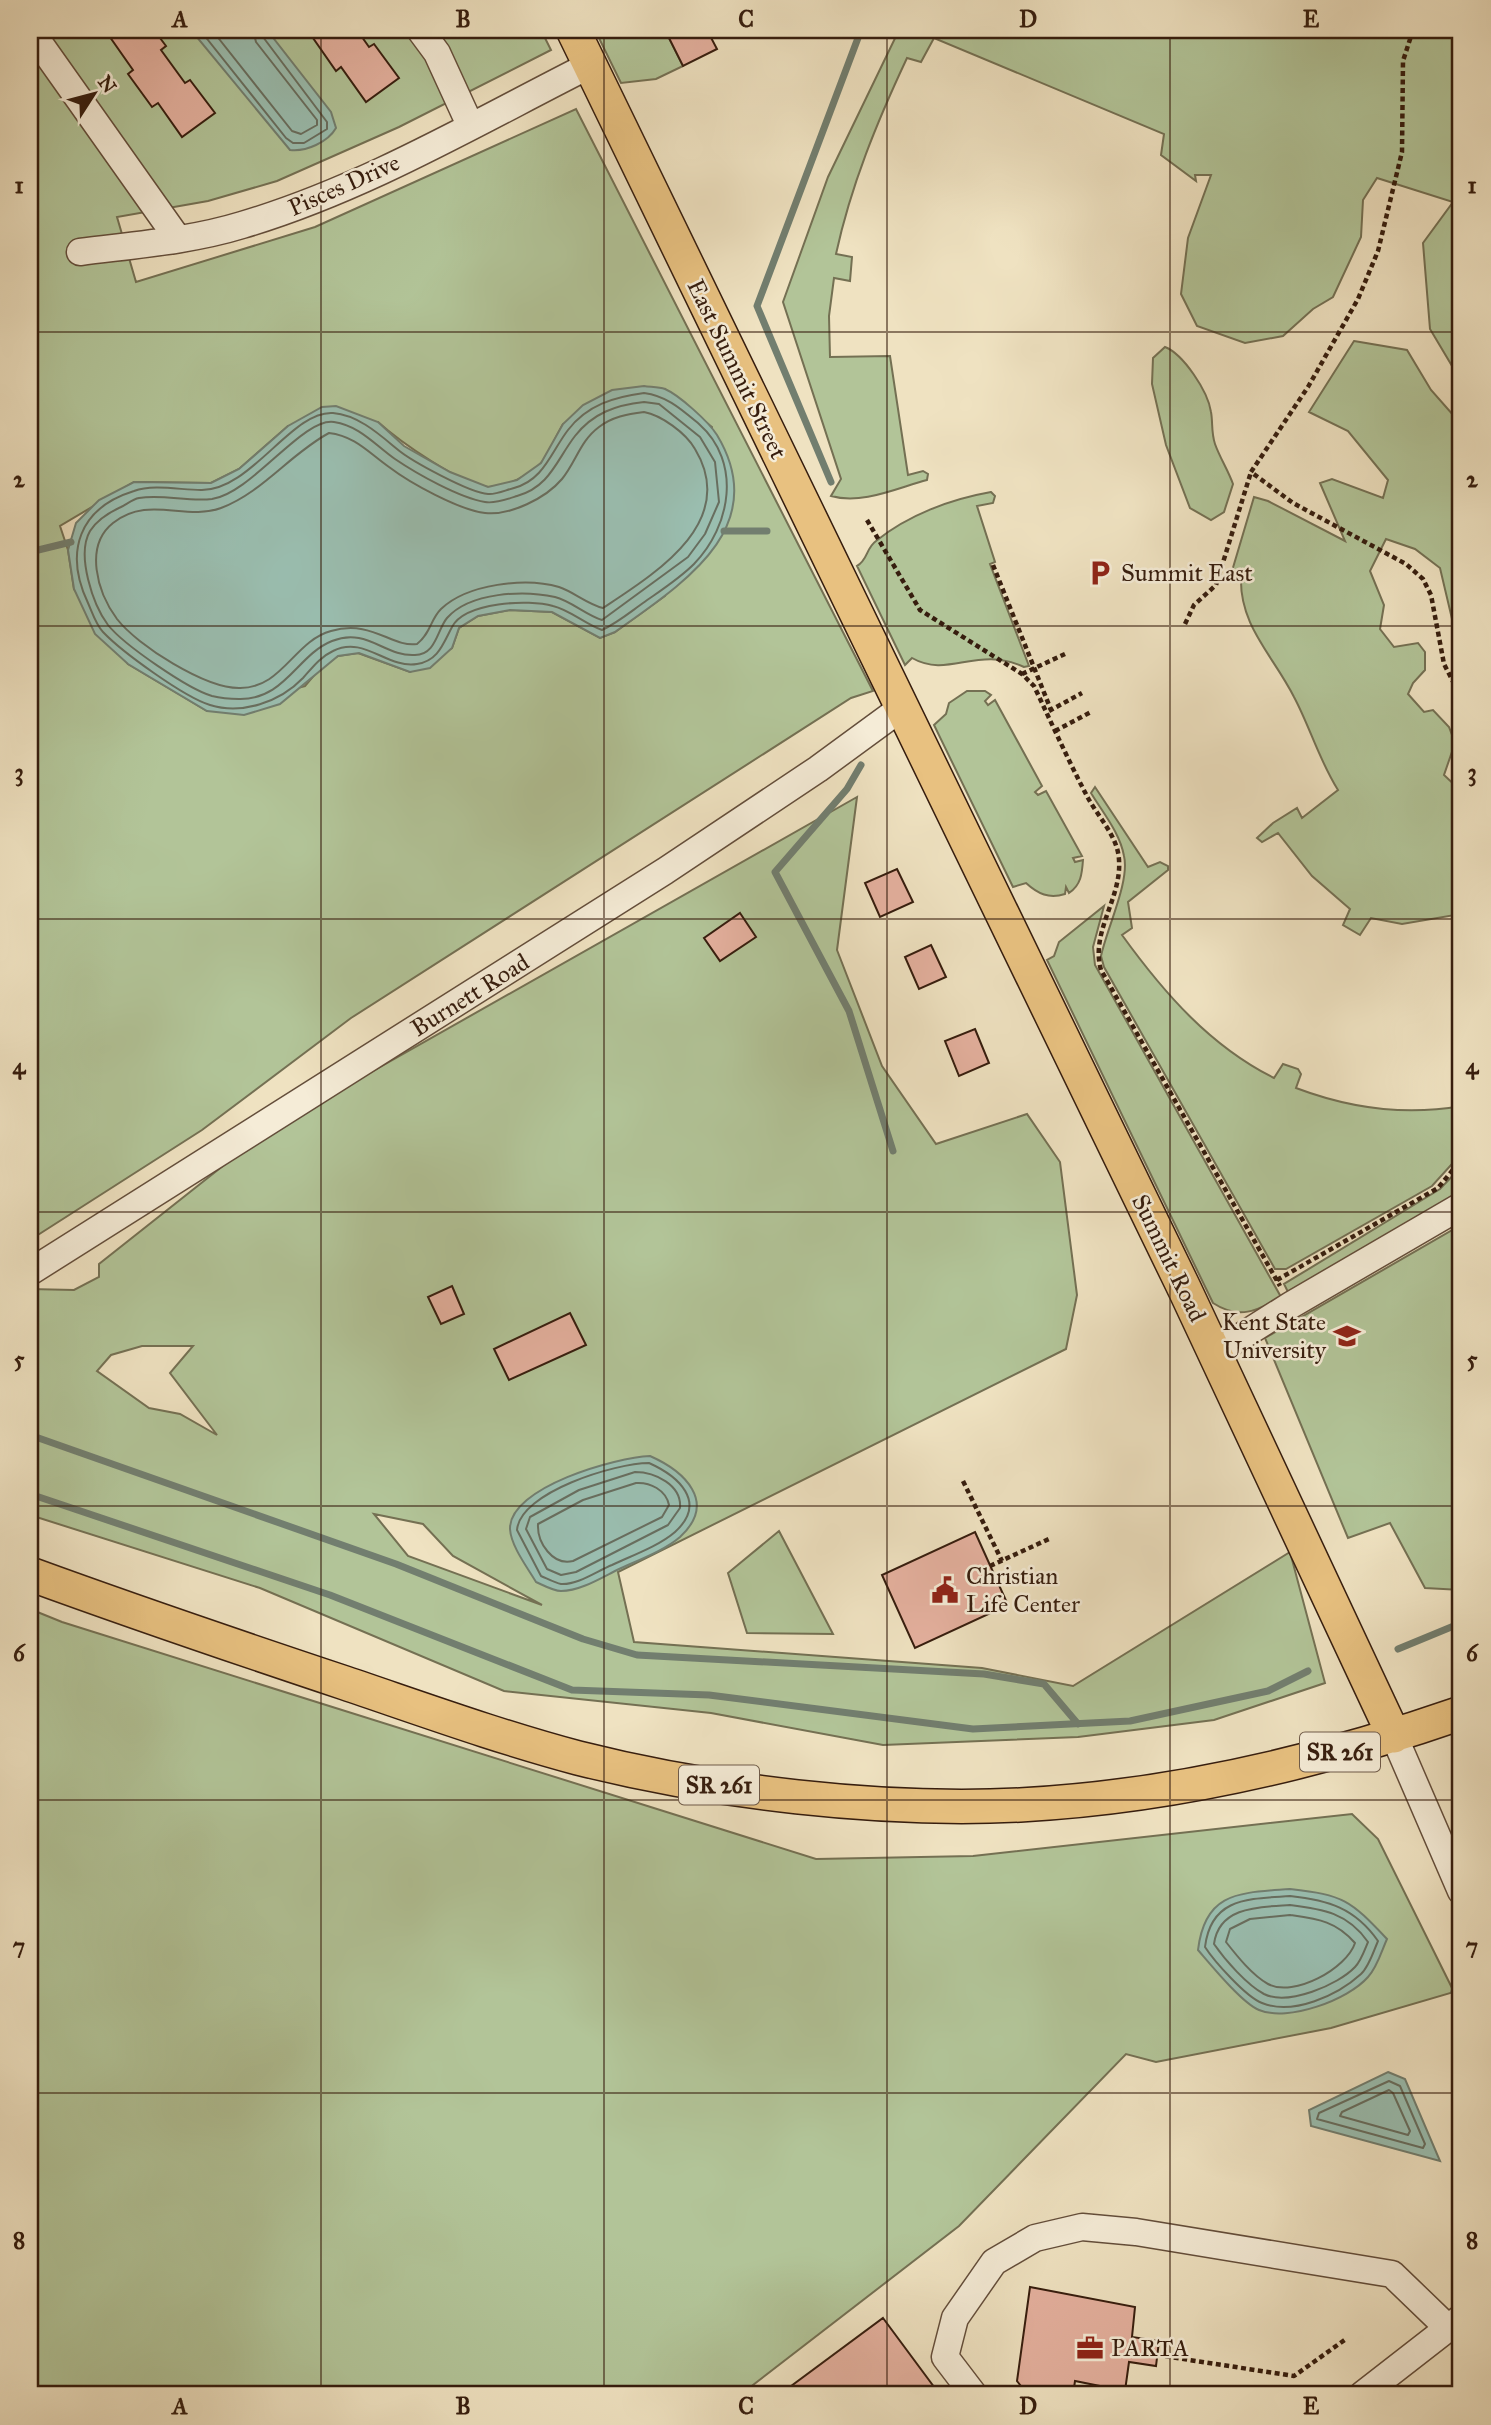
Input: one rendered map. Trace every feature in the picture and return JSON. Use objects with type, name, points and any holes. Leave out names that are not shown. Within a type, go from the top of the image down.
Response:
[{"type":"main road","name":"East Summit Street","points":[[573,30],[821,544],[904,706]]},
{"type":"main road","name":"Summit Road","points":[[904,706],[1215,1353],[1394,1736]]},
{"type":"main road","name":"SR 261","points":[[30,1574],[462,1723],[555,1751],[709,1784],[849,1801],[1002,1805],[1096,1799],[1249,1773],[1394,1736],[1461,1713]]},
{"type":"street","points":[[30,30],[178,239]]},
{"type":"street","points":[[420,30],[437,53],[470,125]]},
{"type":"street","name":"Pisces Drive","points":[[79,252],[178,239],[241,226],[318,198],[590,65]]},
{"type":"street","name":"Burnett Road","points":[[30,1272],[666,871],[818,769],[904,706]]},
{"type":"street","points":[[1215,1353],[1291,1305],[1461,1206]]},
{"type":"street","name":"Summit Road","points":[[1394,1736],[1461,1891]]},
{"type":"street","points":[[974,2395],[945,2357],[955,2318],[994,2262],[1035,2238],[1082,2227],[1136,2232],[1392,2274],[1455,2323],[1362,2395]]},
{"type":"path","points":[[1185,624],[1194,605],[1216,585],[1251,472],[1308,387],[1358,299],[1378,251],[1402,152],[1403,61],[1413,30]]},
{"type":"path","points":[[1251,472],[1293,503],[1395,557],[1423,579],[1431,595],[1444,664],[1461,697]]},
{"type":"path","points":[[867,520],[920,610],[1022,674],[1049,711]]},
{"type":"path","points":[[993,565],[1034,668],[1055,730],[1089,799],[1112,836],[1119,860],[1115,890],[1096,955],[1101,970],[1291,1305]]},
{"type":"path","points":[[1022,674],[1065,654]]},
{"type":"path","points":[[1049,711],[1082,693]]},
{"type":"path","points":[[1055,730],[1091,712]]},
{"type":"path","points":[[1277,1280],[1438,1188],[1461,1160]]},
{"type":"path","points":[[963,1481],[1002,1561]]},
{"type":"path","points":[[990,1566],[1051,1538]]},
{"type":"path","points":[[1157,2355],[1294,2376],[1346,2339]]},
{"type":"shaded area","points":[[30,30],[541,30],[551,50],[399,127],[277,181],[208,201],[117,217],[136,282],[315,227],[576,109],[873,691],[851,698],[351,1018],[202,1130],[30,1240]],"holes":[[[665,389],[712,427],[665,596],[615,632],[600,638],[552,612],[510,610],[478,616],[459,628],[452,648],[410,672],[358,653],[338,656],[321,667],[305,686],[207,711],[128,664],[74,589],[68,550],[60,526],[134,482],[211,483],[239,469],[288,426],[378,422],[447,471],[477,485],[489,487],[510,483],[537,467],[545,458],[563,424]]]},
{"type":"shaded area","points":[[595,30],[665,30],[683,66],[656,79],[621,83]]},
{"type":"shaded area","points":[[899,30],[1461,30],[1461,381],[1430,329],[1423,243],[1453,202],[1377,178],[1363,200],[1361,237],[1333,297],[1313,309],[1283,336],[1245,343],[1197,326],[1181,294],[1188,238],[1211,175],[1195,175],[1196,181],[1161,155],[1164,134],[934,38],[921,62],[907,58],[866,154],[849,203],[836,254],[852,257],[850,281],[834,278],[829,316],[830,357],[890,356],[908,475],[923,471],[928,474],[927,480],[867,497],[831,496],[841,479],[783,302],[828,177]]},
{"type":"shaded area","points":[[1354,341],[1407,350],[1431,390],[1461,424],[1461,657],[1440,568],[1415,549],[1386,539],[1370,571],[1384,605],[1380,629],[1394,647],[1418,643],[1425,652],[1425,670],[1413,683],[1408,694],[1424,712],[1433,710],[1449,727],[1455,743],[1444,775],[1461,791],[1461,914],[1402,924],[1371,918],[1360,935],[1343,925],[1350,909],[1312,876],[1278,833],[1262,842],[1257,838],[1273,823],[1297,808],[1302,818],[1338,790],[1294,697],[1251,625],[1245,610],[1241,576],[1232,571],[1254,497],[1268,501],[1345,541],[1320,483],[1332,479],[1383,498],[1388,480],[1348,431],[1309,412]]},
{"type":"shaded area","points":[[1165,347],[1187,365],[1205,394],[1211,412],[1215,444],[1233,484],[1224,512],[1211,520],[1190,508],[1166,445],[1152,384],[1153,358]]},
{"type":"shaded area","points":[[991,492],[995,496],[993,503],[977,506],[995,562],[990,564],[1029,666],[992,659],[938,665],[926,664],[912,658],[905,665],[857,566],[873,544],[902,523],[945,504]]},
{"type":"shaded area","points":[[967,691],[985,691],[991,695],[985,701],[988,705],[995,700],[1042,786],[1035,792],[1038,795],[1046,791],[1082,856],[1073,858],[1075,862],[1083,860],[1082,870],[1078,883],[1069,893],[1066,887],[1065,894],[1049,896],[1039,893],[1026,883],[1013,887],[934,725],[946,714],[949,703]]},
{"type":"shaded area","points":[[1095,787],[1148,867],[1160,862],[1168,866],[1168,870],[1128,902],[1132,928],[1122,935],[1154,977],[1209,1034],[1251,1065],[1274,1078],[1283,1064],[1298,1069],[1301,1074],[1296,1088],[1336,1101],[1377,1108],[1419,1110],[1461,1106],[1461,1154],[1432,1186],[1286,1269],[1275,1269],[1104,967],[1101,956],[1121,891],[1125,866],[1119,839],[1091,793]]},
{"type":"shaded area","points":[[857,797],[837,950],[882,1066],[936,1144],[1027,1114],[1060,1162],[1077,1295],[1066,1349],[618,1572],[634,1642],[982,1668],[1073,1686],[1290,1552],[1325,1683],[1214,1720],[1078,1737],[883,1745],[711,1713],[504,1691],[260,1588],[30,1515],[30,1289],[74,1290],[99,1277],[99,1264],[267,1131]],"holes":[[[142,1346],[193,1346],[170,1373],[217,1435],[180,1414],[149,1408],[97,1371],[111,1355]],[[374,1514],[423,1524],[453,1556],[542,1605],[408,1556]]]},
{"type":"shaded area","points":[[1104,906],[1093,947],[1095,965],[1281,1297],[1256,1310],[1231,1311],[1213,1303],[1047,960],[1054,956],[1059,942]]},
{"type":"shaded area","points":[[1461,1167],[1461,1192],[1289,1294],[1284,1284],[1440,1189]]},
{"type":"shaded area","points":[[1461,1225],[1461,1590],[1425,1588],[1390,1523],[1348,1538],[1265,1338]]},
{"type":"shaded area","points":[[779,1531],[833,1634],[747,1633],[728,1573]]},
{"type":"shaded area","points":[[30,1609],[62,1622],[816,1859],[973,1856],[1352,1814],[1378,1839],[1454,1992],[1331,2028],[1156,2062],[1126,2054],[959,2226],[740,2395],[30,2395]]},
{"type":"water","points":[[191,30],[267,30],[331,112],[336,128],[328,138],[316,145],[290,150]]},
{"type":"water","points":[[644,386],[663,388],[671,392],[693,409],[713,430],[731,468],[734,498],[727,526],[712,550],[691,573],[615,632],[600,638],[552,612],[510,610],[478,616],[459,628],[452,648],[430,668],[410,672],[359,653],[338,656],[280,704],[244,715],[207,711],[128,664],[95,634],[74,589],[68,550],[76,523],[99,500],[134,482],[211,483],[239,469],[288,426],[322,407],[336,406],[378,422],[404,446],[450,472],[488,487],[517,480],[541,463],[563,424],[583,405],[612,390]]},
{"type":"water","points":[[650,1456],[674,1470],[692,1489],[696,1512],[691,1524],[680,1537],[658,1551],[576,1589],[558,1591],[536,1582],[511,1536],[514,1514],[527,1500],[567,1477],[614,1462]]},
{"type":"water","points":[[1290,1889],[1323,1894],[1345,1902],[1387,1939],[1371,1973],[1347,1994],[1301,2011],[1271,2013],[1259,2010],[1244,2000],[1198,1950],[1208,1916],[1217,1906],[1241,1895]]},
{"type":"water","points":[[1388,2072],[1405,2079],[1440,2161],[1311,2126],[1309,2110]]},
{"type":"building","points":[[105,30],[154,30],[166,46],[161,50],[185,83],[190,80],[215,113],[182,137],[158,103],[152,107],[128,74],[133,70]]},
{"type":"building","points":[[324,30],[357,30],[369,47],[374,44],[399,78],[366,102],[341,67],[336,71],[313,38]]},
{"type":"building","points":[[665,30],[707,30],[717,49],[683,66]]},
{"type":"building","points":[[897,869],[913,902],[880,917],[865,883]]},
{"type":"building","points":[[740,913],[756,937],[720,961],[704,938]]},
{"type":"building","points":[[931,945],[946,977],[919,989],[905,957]]},
{"type":"building","points":[[975,1029],[989,1063],[959,1076],[945,1041]]},
{"type":"building","points":[[452,1286],[464,1314],[441,1324],[428,1297]]},
{"type":"building","points":[[570,1313],[586,1345],[509,1380],[494,1349]]},
{"type":"building","name":"Christian Life Center","points":[[975,1532],[1008,1605],[915,1648],[882,1575]]},
{"type":"building","name":"PARTA","points":[[1030,2287],[1135,2307],[1132,2337],[1159,2341],[1156,2366],[1129,2362],[1125,2391],[1075,2381],[1073,2395],[1028,2395],[1017,2381]]},
{"type":"building","points":[[883,2318],[940,2395],[779,2395]]},
{"type":"waterway","points":[[831,482],[757,306],[861,30]]},
{"type":"waterway","points":[[724,531],[767,531]]},
{"type":"waterway","points":[[30,552],[71,542]]},
{"type":"waterway","points":[[861,765],[847,789],[775,872],[849,1011],[893,1151]]},
{"type":"waterway","points":[[30,1435],[396,1564],[583,1639],[637,1655],[984,1674],[1044,1684],[1078,1724]]},
{"type":"waterway","points":[[30,1494],[330,1595],[572,1690],[709,1695],[973,1729],[1130,1721],[1268,1691],[1308,1671]]},
{"type":"waterway","points":[[1398,1649],[1461,1623]]},
{"type":"waterway","points":[[1454,1992],[1461,2009]]},
{"type":"place","name":"Summit East","points":[[1100,573]]},
{"type":"place","name":"Kent State University","points":[[1347,1336]]},
{"type":"place","name":"Christian Life Center","points":[[945,1590]]},
{"type":"place","name":"PARTA","points":[[1090,2348]]}]
